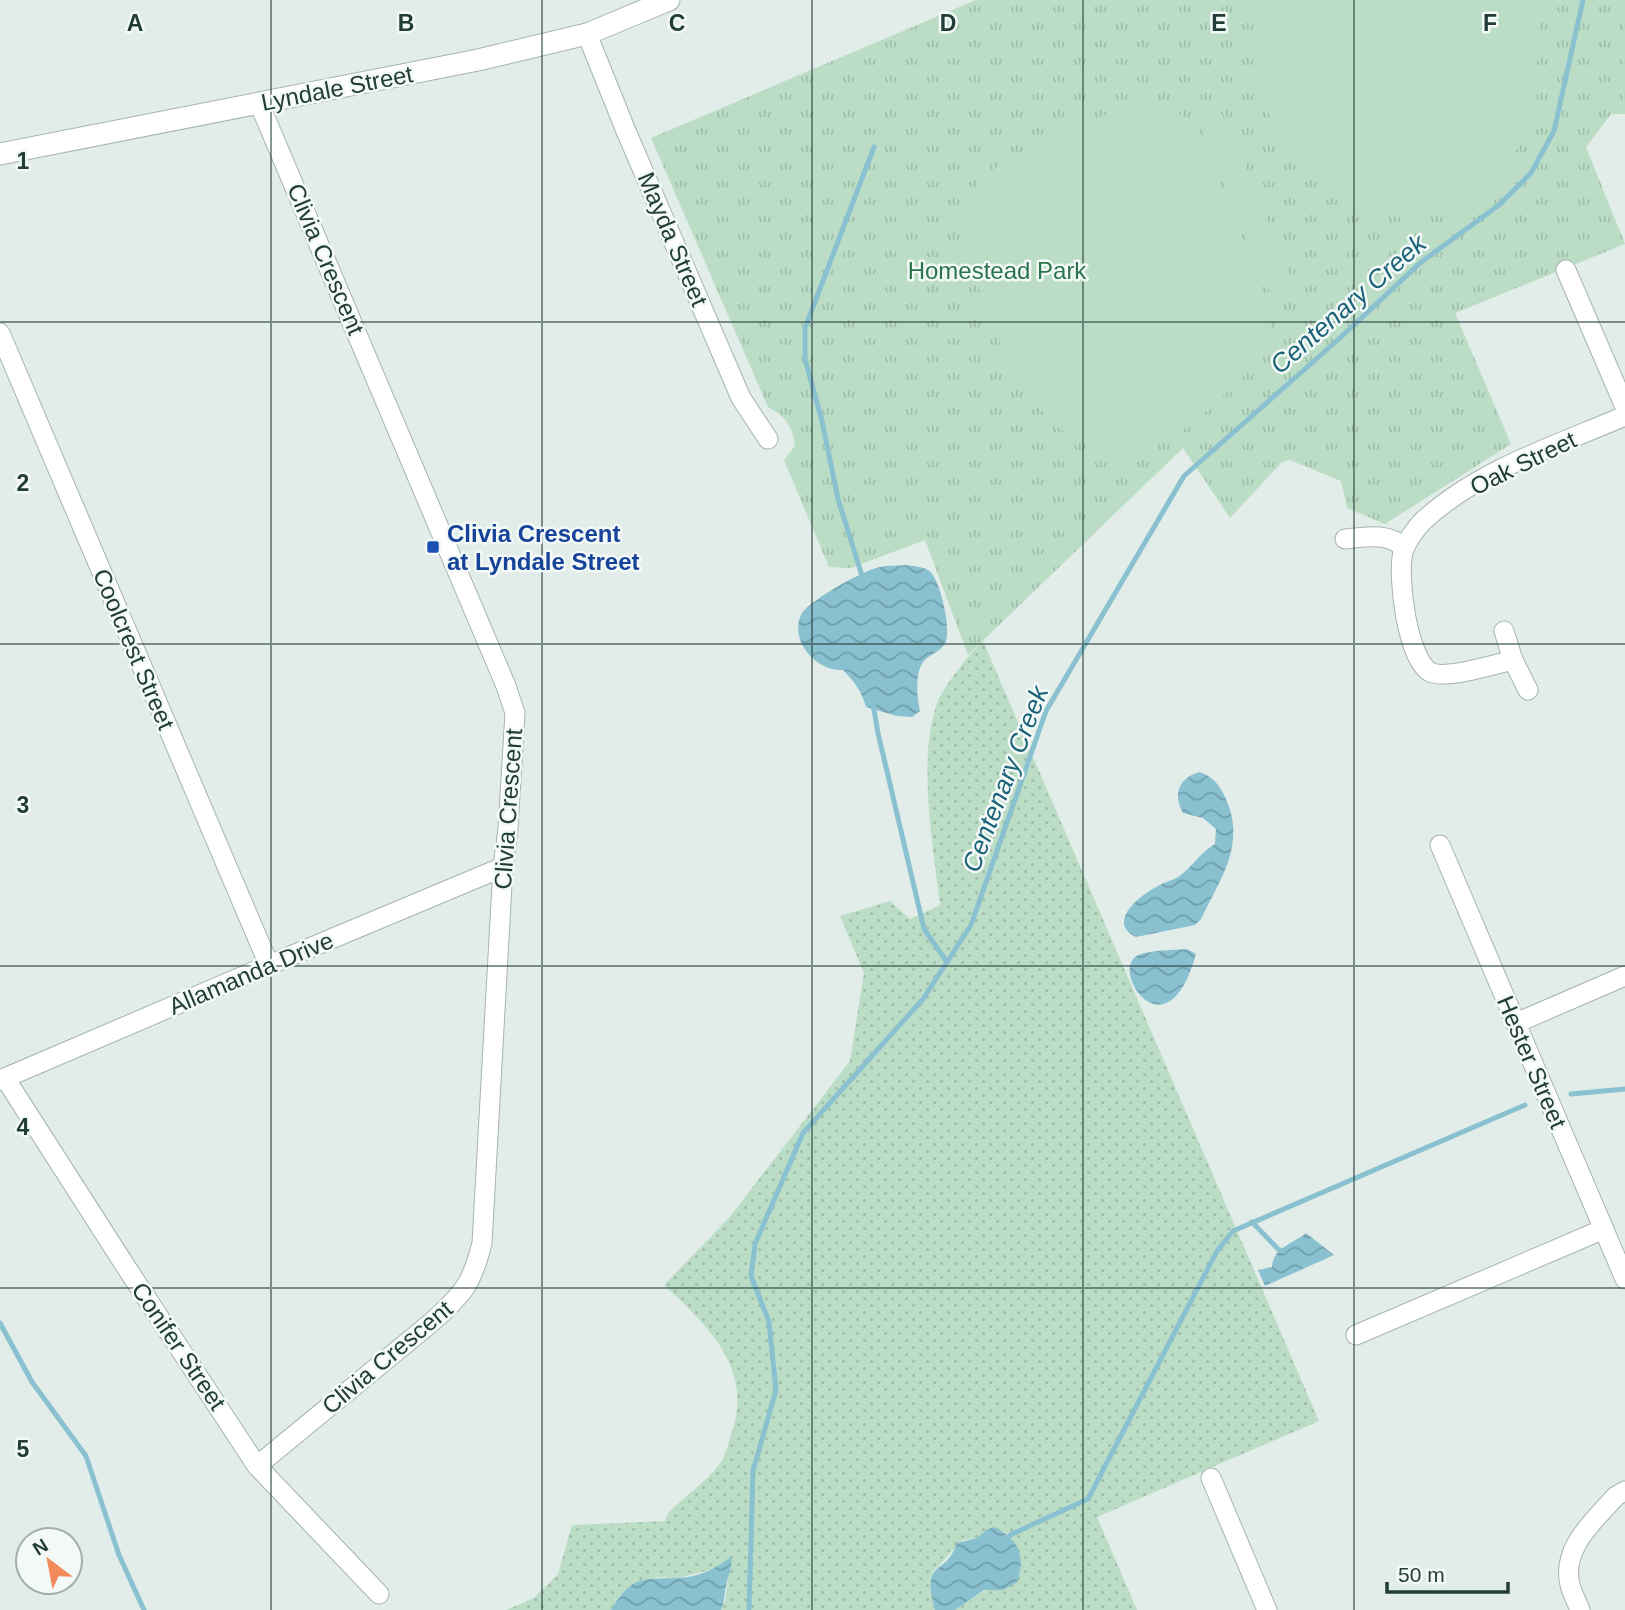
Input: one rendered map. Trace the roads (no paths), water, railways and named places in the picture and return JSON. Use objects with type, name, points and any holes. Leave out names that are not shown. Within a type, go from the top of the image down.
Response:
[{"type":"street","name":"Lyndale Street","points":[[0,154],[478,60],[587,34],[669,0]]},
{"type":"street","name":"Mayda Street","points":[[587,34],[741,398],[768,439]]},
{"type":"street","name":"Clivia Crescent","points":[[257,1465],[432,1322],[458,1298],[474,1273],[482,1243],[503,867],[515,713],[506,686],[259,103]]},
{"type":"street","points":[[1566,270],[1625,407]]},
{"type":"street","name":"Coolcrest Street","points":[[0,333],[269,965]]},
{"type":"street","name":"Oak Street","points":[[1404,548],[1422,522],[1451,499],[1500,469],[1625,416]]},
{"type":"street","points":[[1345,539],[1378,536],[1398,542],[1404,548],[1400,569],[1401,595],[1415,649],[1422,665],[1432,673],[1444,674],[1513,660]]},
{"type":"street","points":[[1504,631],[1513,660],[1528,690]]},
{"type":"street","name":"Hester Street","points":[[1440,845],[1625,1279]]},
{"type":"street","name":"Allamanda Drive","points":[[3,1079],[503,867]]},
{"type":"street","points":[[1516,1023],[1625,976]]},
{"type":"street","name":"Conifer Street","points":[[3,1079],[257,1465],[379,1594]]},
{"type":"street","points":[[1356,1335],[1604,1229]]},
{"type":"street","points":[[1211,1478],[1267,1610]]},
{"type":"street","points":[[1580,1610],[1570,1586],[1568,1570],[1573,1546],[1616,1496],[1625,1491]]},
{"type":"water","points":[[907,565],[928,570],[937,582],[947,625],[945,644],[926,659],[920,669],[917,691],[920,711],[912,717],[897,716],[866,707],[857,687],[843,670],[824,666],[808,653],[802,644],[798,625],[801,615],[814,602],[850,580],[872,569]]},
{"type":"water","points":[[1199,772],[1218,785],[1231,814],[1233,830],[1229,860],[1201,919],[1195,925],[1136,937],[1124,924],[1129,909],[1151,890],[1183,873],[1215,844],[1216,829],[1203,818],[1183,813],[1178,800],[1182,783]]},
{"type":"water","points":[[1187,949],[1196,954],[1184,984],[1172,1000],[1159,1005],[1147,1001],[1137,992],[1131,980],[1130,967],[1134,958],[1151,952]]},
{"type":"water","points":[[1306,1233],[1334,1255],[1265,1286],[1258,1270],[1272,1267],[1280,1250]]},
{"type":"water","points":[[994,1527],[1009,1537],[1018,1549],[1021,1564],[1017,1582],[1003,1590],[984,1590],[955,1610],[935,1610],[930,1583],[932,1575],[952,1554],[957,1543],[977,1538]]},
{"type":"water","points":[[731,1556],[731,1568],[721,1610],[611,1610],[625,1590],[637,1582],[684,1578],[713,1569]]},
{"type":"waterway","name":"Centenary Creek","points":[[749,1610],[753,1471],[776,1390],[769,1322],[751,1276],[755,1244],[803,1133],[923,999],[971,925],[1046,711],[1184,476],[1420,263],[1499,205],[1531,173],[1554,131],[1583,0]]},
{"type":"waterway","points":[[863,579],[838,499],[822,421],[805,359],[805,328],[874,147]]},
{"type":"waterway","points":[[873,704],[924,929],[947,962]]},
{"type":"waterway","points":[[1571,1094],[1625,1089]]},
{"type":"waterway","points":[[1007,1538],[1088,1499],[1217,1251],[1233,1231],[1525,1105]]},
{"type":"waterway","points":[[1252,1222],[1279,1250],[1284,1251]]},
{"type":"waterway","points":[[0,1323],[32,1382],[86,1456],[119,1555],[144,1610]]},
{"type":"place","name":"Clivia Crescent at Lyndale Street","points":[[433,547]]},
{"type":"park label","name":"Homestead Park","points":[[997,270]]}]
